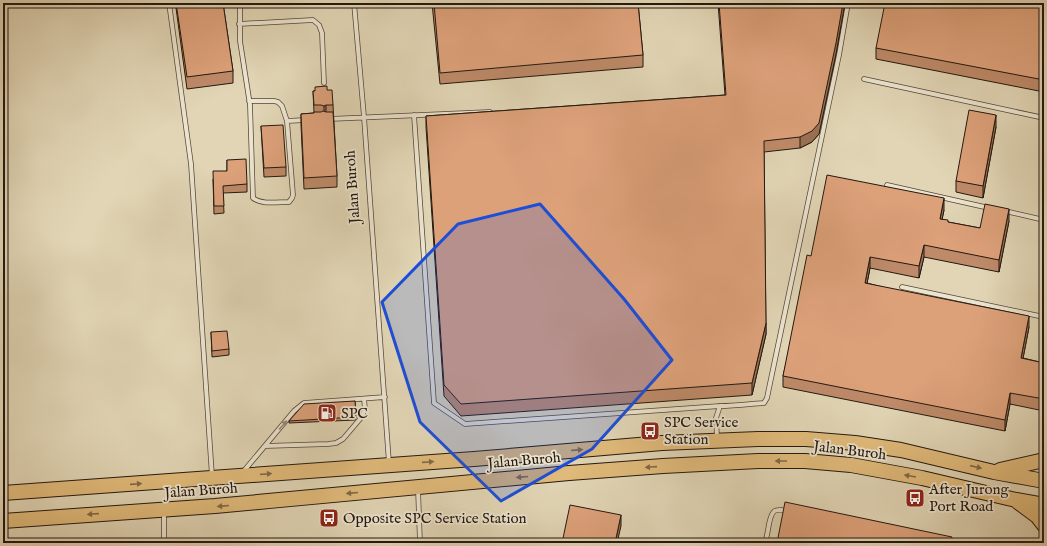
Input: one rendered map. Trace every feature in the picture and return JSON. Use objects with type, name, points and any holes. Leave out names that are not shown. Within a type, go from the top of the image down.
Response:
[{"type":"highway","name":"Jalan Buroh","points":[[3,493],[474,459],[662,443],[758,439],[806,439],[855,443],[901,450],[994,472],[1044,481]]},
{"type":"highway","points":[[994,472],[1044,460]]},
{"type":"highway","name":"Jalan Buroh","points":[[3,520],[215,506],[663,466],[805,461],[859,467],[922,478],[1044,505]]},
{"type":"highway","points":[[1016,500],[1037,516],[1044,525]]},
{"type":"lane","points":[[169,3],[191,164],[213,478]]},
{"type":"lane","points":[[240,3],[240,41],[249,101],[253,198],[256,201],[262,202],[289,202],[293,195],[287,120],[282,106],[278,102],[274,101],[249,101]]},
{"type":"lane","name":"Jalan Buroh","points":[[354,3],[364,117],[389,465]]},
{"type":"lane","points":[[414,115],[434,403],[465,424],[764,403],[767,398],[839,55],[848,3]]},
{"type":"lane","points":[[239,24],[313,20],[319,25],[322,33],[324,82]]},
{"type":"lane","points":[[864,79],[1044,118]]},
{"type":"lane","points":[[326,120],[493,111]]},
{"type":"lane","points":[[287,120],[308,120]]},
{"type":"lane","points":[[887,185],[992,208]]},
{"type":"lane","points":[[999,210],[1044,220]]},
{"type":"lane","points":[[902,287],[1044,317]]},
{"type":"lane","points":[[240,476],[294,411],[304,403],[385,397]]},
{"type":"lane","points":[[265,446],[336,443],[343,438],[363,414],[365,409],[364,399]]},
{"type":"lane","points":[[718,441],[716,418],[720,406]]},
{"type":"lane","points":[[418,487],[420,543]]},
{"type":"lane","points":[[765,543],[771,515],[780,509],[795,512]]},
{"type":"lane","points":[[164,510],[164,543]]},
{"type":"highlighted area","points":[[540,204],[624,299],[672,360],[592,449],[501,501],[420,422],[382,302],[458,224]]},
{"type":"building","points":[[176,3],[223,3],[233,71],[187,77]]},
{"type":"building","points":[[434,3],[638,3],[643,55],[440,73]]},
{"type":"building","points":[[719,3],[843,3],[819,123],[812,131],[800,137],[764,141],[766,323],[752,383],[461,404],[444,385],[426,116],[726,95]]},
{"type":"building","points":[[885,3],[1044,3],[1044,80],[876,48]]},
{"type":"building","points":[[327,86],[327,90],[332,90],[333,105],[314,105],[313,91],[315,91],[315,87]]},
{"type":"building","points":[[969,110],[996,115],[983,186],[956,181]]},
{"type":"building","points":[[323,111],[333,112],[337,176],[304,178],[301,114]]},
{"type":"building","points":[[283,125],[286,167],[264,168],[261,126]]},
{"type":"building","points":[[246,159],[247,184],[223,186],[224,206],[214,206],[213,171],[227,171],[227,160]]},
{"type":"building","points":[[827,175],[944,198],[940,219],[980,228],[985,204],[1009,209],[999,260],[924,245],[919,266],[870,257],[865,283],[1029,316],[1021,358],[1044,363],[1044,399],[1010,393],[1005,420],[783,376],[807,255],[811,256]]},
{"type":"building","points":[[227,331],[229,349],[212,351],[211,332]]},
{"type":"building","name":"SPC","points":[[355,401],[355,417],[289,421],[304,404]]},
{"type":"building","points":[[785,502],[952,537],[951,543],[777,543]]},
{"type":"building","points":[[570,505],[621,515],[615,543],[562,543]]},
{"type":"place","name":"SPC","points":[[327,413]]},
{"type":"place","name":"SPC Service Station","points":[[650,431]]},
{"type":"place","name":"After Jurong Port Road","points":[[915,498]]},
{"type":"place","name":"Opposite SPC Service Station","points":[[329,518]]}]
